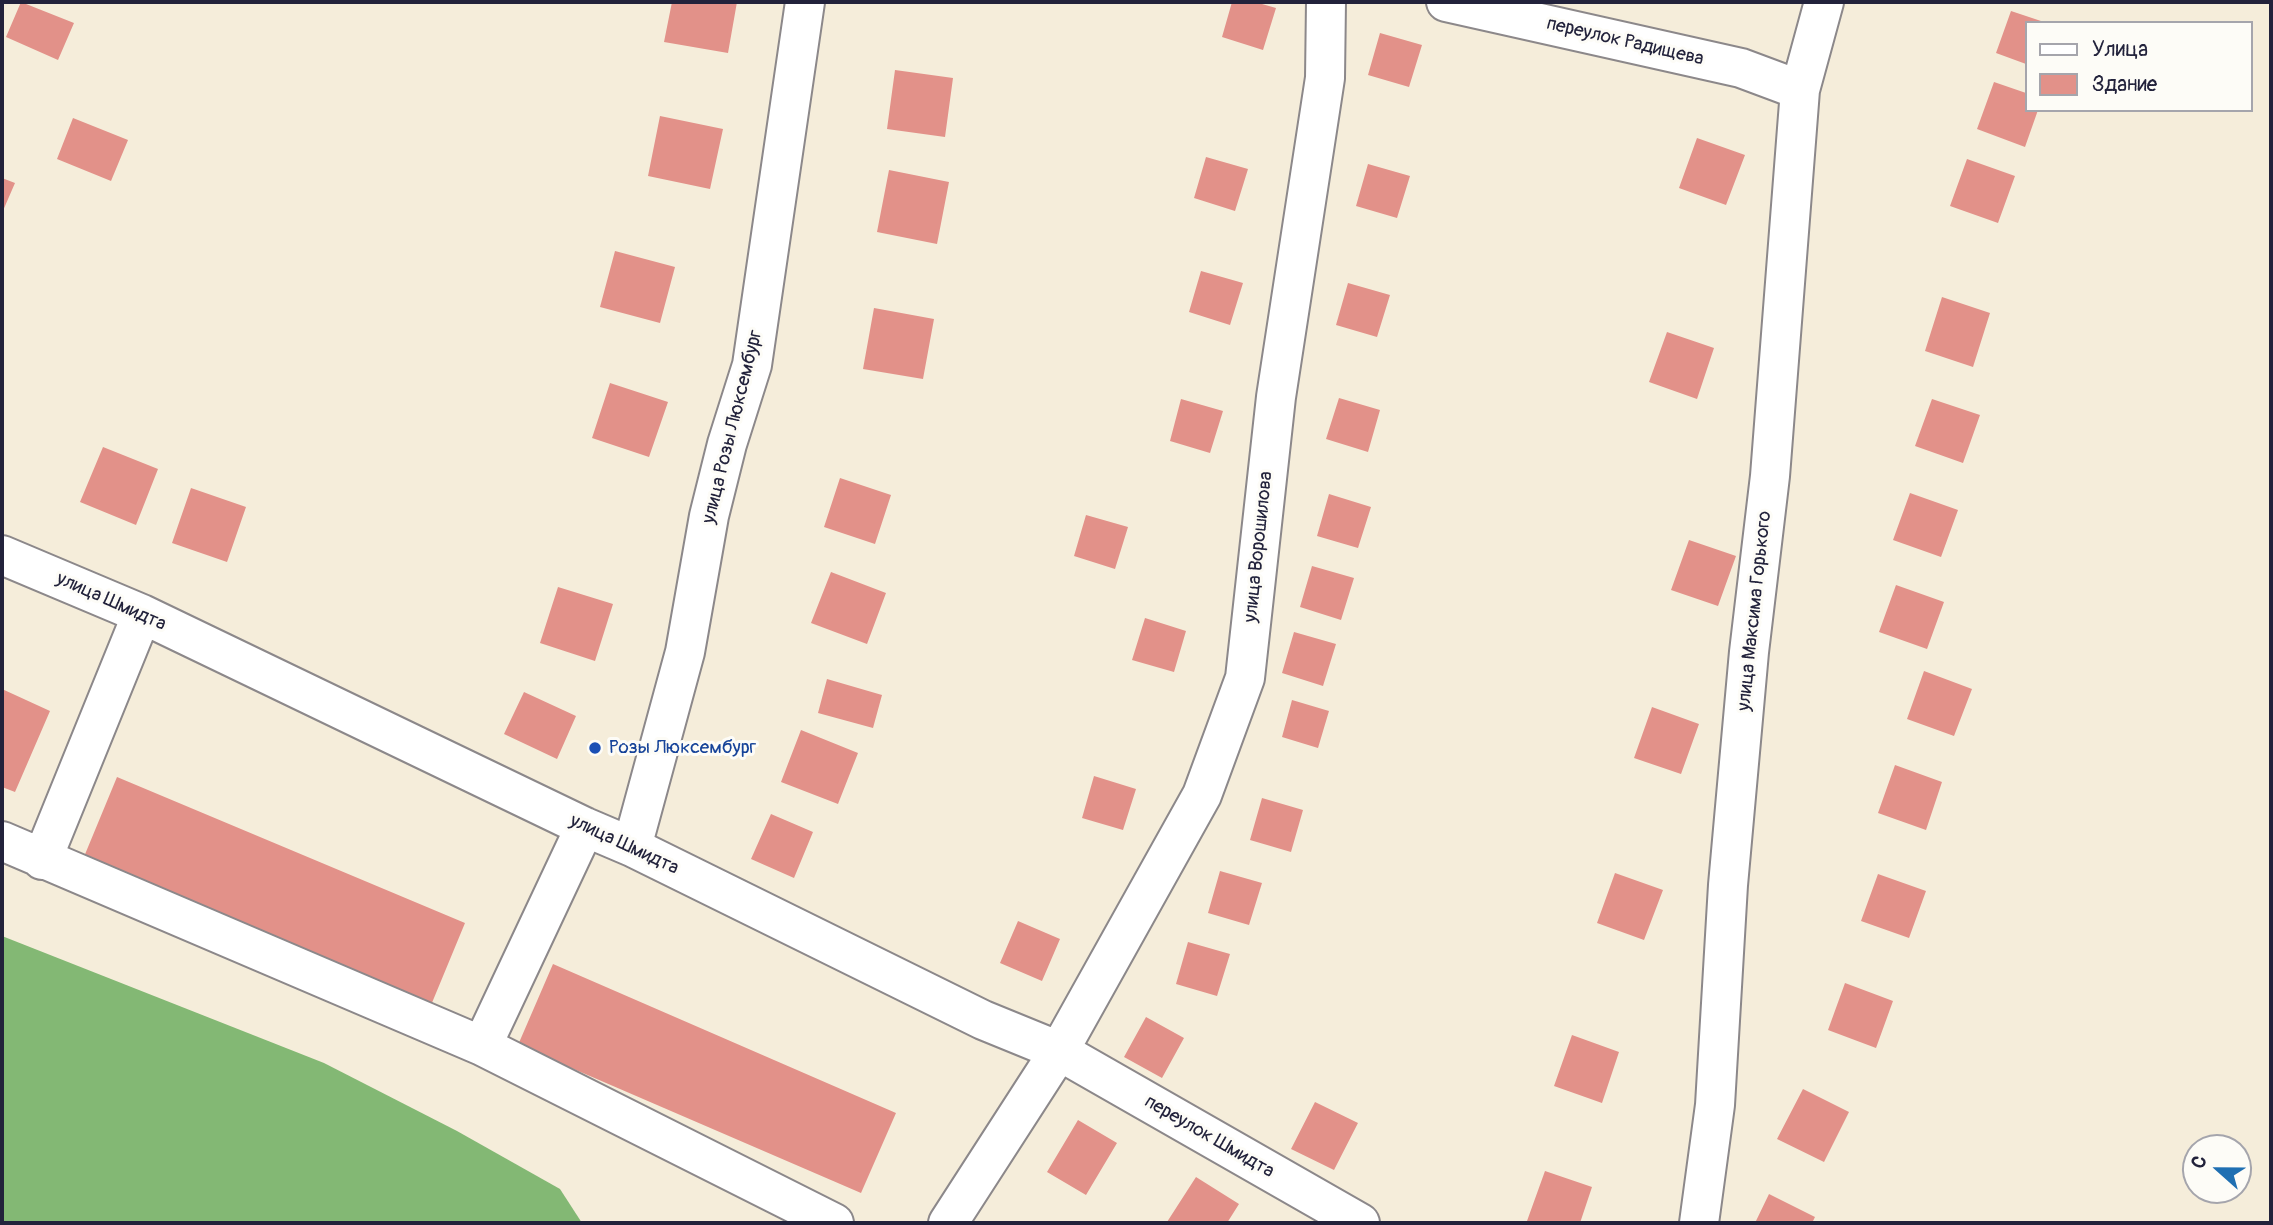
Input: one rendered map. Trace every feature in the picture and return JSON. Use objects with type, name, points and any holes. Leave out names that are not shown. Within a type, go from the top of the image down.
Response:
[{"type":"street","name":"улица Розы Люксембург","points":[[632,847],[685,652],[709,516],[727,444],[752,365],[805,2]]},
{"type":"street","name":"улица Ворошилова","points":[[1059,1051],[1202,795],[1245,678],[1276,397],[1325,78],[1326,2]]},
{"type":"street","name":"переулок Радищева","points":[[1446,2],[1741,68],[1800,90]]},
{"type":"street","name":"улица Максима Горького","points":[[1699,1223],[1715,1105],[1728,884],[1749,652],[1770,476],[1800,90],[1824,2]]},
{"type":"street","name":"улица Шмидта","points":[[2,555],[142,614],[585,827],[632,847],[983,1020],[1059,1051]]},
{"type":"street","points":[[42,860],[142,614]]},
{"type":"street","points":[[482,1046],[585,827]]},
{"type":"street","points":[[2,842],[482,1046],[834,1223]]},
{"type":"street","points":[[948,1223],[1059,1051]]},
{"type":"street","name":"переулок Шмидта","points":[[1059,1051],[1360,1223]]},
{"type":"green space","points":[[2,936],[324,1063],[457,1131],[560,1189],[582,1223],[2,1223]]},
{"type":"building","points":[[21,2],[74,23],[58,60],[6,37]]},
{"type":"building","points":[[672,2],[737,2],[728,53],[664,42]]},
{"type":"building","points":[[1232,2],[1255,2],[1276,8],[1263,50],[1222,37]]},
{"type":"building","points":[[2011,11],[2041,21],[2024,21],[2024,63],[1996,53]]},
{"type":"building","points":[[1380,33],[1422,45],[1409,87],[1368,75]]},
{"type":"building","points":[[895,70],[953,78],[945,137],[887,129]]},
{"type":"building","points":[[1994,82],[2024,92],[2024,112],[2037,112],[2025,147],[1977,129]]},
{"type":"building","points":[[660,116],[723,129],[710,189],[648,176]]},
{"type":"building","points":[[73,118],[128,140],[111,181],[57,159]]},
{"type":"building","points":[[1697,138],[1745,155],[1726,205],[1679,188]]},
{"type":"building","points":[[1206,157],[1248,169],[1235,211],[1194,198]]},
{"type":"building","points":[[1967,159],[2015,176],[1998,223],[1950,206]]},
{"type":"building","points":[[1368,164],[1410,176],[1397,218],[1356,206]]},
{"type":"building","points":[[889,170],[949,182],[937,244],[877,232]]},
{"type":"building","points":[[2,178],[15,183],[2,213]]},
{"type":"building","points":[[615,251],[675,267],[660,323],[600,307]]},
{"type":"building","points":[[1201,271],[1243,283],[1230,325],[1189,312]]},
{"type":"building","points":[[1348,283],[1390,295],[1377,337],[1336,325]]},
{"type":"building","points":[[1942,297],[1990,313],[1973,367],[1925,351]]},
{"type":"building","points":[[874,308],[934,319],[923,379],[863,369]]},
{"type":"building","points":[[1667,332],[1714,348],[1697,399],[1649,382]]},
{"type":"building","points":[[610,383],[668,402],[649,457],[592,438]]},
{"type":"building","points":[[1339,398],[1380,410],[1368,452],[1326,439]]},
{"type":"building","points":[[1181,399],[1223,411],[1210,453],[1170,441]]},
{"type":"building","points":[[1932,399],[1980,415],[1963,463],[1915,446]]},
{"type":"building","points":[[103,447],[158,469],[136,525],[80,502]]},
{"type":"building","points":[[840,478],[891,495],[875,544],[824,527]]},
{"type":"building","points":[[191,488],[246,507],[227,562],[172,543]]},
{"type":"building","points":[[1910,493],[1958,510],[1941,557],[1893,540]]},
{"type":"building","points":[[1329,494],[1371,507],[1358,548],[1317,536]]},
{"type":"building","points":[[1086,515],[1128,527],[1115,569],[1074,556]]},
{"type":"building","points":[[1689,540],[1736,556],[1718,606],[1671,590]]},
{"type":"building","points":[[1312,566],[1354,578],[1341,620],[1300,607]]},
{"type":"building","points":[[831,572],[886,593],[867,644],[811,623]]},
{"type":"building","points":[[1896,585],[1944,602],[1927,649],[1879,632]]},
{"type":"building","points":[[558,587],[613,604],[595,661],[540,643]]},
{"type":"building","points":[[1145,618],[1186,631],[1174,672],[1132,660]]},
{"type":"building","points":[[1294,632],[1336,644],[1323,686],[1282,673]]},
{"type":"building","points":[[1924,671],[1972,689],[1954,736],[1907,719]]},
{"type":"building","points":[[827,679],[882,695],[873,728],[818,713]]},
{"type":"building","points":[[2,689],[50,711],[15,792],[2,787]]},
{"type":"building","points":[[524,692],[576,716],[557,759],[504,734]]},
{"type":"building","points":[[1292,700],[1329,711],[1318,748],[1282,737]]},
{"type":"building","points":[[1652,707],[1699,724],[1681,774],[1634,758]]},
{"type":"building","points":[[801,730],[858,753],[838,804],[781,782]]},
{"type":"building","points":[[1895,765],[1942,782],[1926,830],[1878,813]]},
{"type":"building","points":[[1094,776],[1136,789],[1123,830],[1082,818]]},
{"type":"building","points":[[117,777],[465,923],[429,1010],[81,864]]},
{"type":"building","points":[[1262,798],[1303,810],[1291,852],[1250,840]]},
{"type":"building","points":[[771,814],[813,832],[794,878],[751,859]]},
{"type":"building","points":[[1220,871],[1262,883],[1249,925],[1208,913]]},
{"type":"building","points":[[1615,873],[1663,890],[1644,940],[1597,923]]},
{"type":"building","points":[[1878,874],[1926,891],[1909,938],[1861,921]]},
{"type":"building","points":[[1018,921],[1060,939],[1042,981],[1000,963]]},
{"type":"building","points":[[1188,942],[1230,954],[1217,996],[1176,984]]},
{"type":"building","points":[[553,964],[896,1113],[861,1193],[518,1045]]},
{"type":"building","points":[[1845,983],[1893,1001],[1876,1048],[1828,1030]]},
{"type":"building","points":[[1146,1017],[1184,1038],[1162,1078],[1124,1057]]},
{"type":"building","points":[[1572,1035],[1619,1052],[1602,1103],[1554,1086]]},
{"type":"building","points":[[1803,1089],[1849,1112],[1824,1162],[1777,1139]]},
{"type":"building","points":[[1315,1102],[1358,1123],[1334,1170],[1291,1149]]},
{"type":"building","points":[[1078,1120],[1117,1143],[1086,1195],[1047,1172]]},
{"type":"building","points":[[1545,1171],[1592,1187],[1580,1223],[1527,1221]]},
{"type":"building","points":[[1196,1177],[1239,1204],[1227,1223],[1167,1222]]},
{"type":"building","points":[[1769,1194],[1815,1217],[1812,1223],[1755,1223]]},
{"type":"place","name":"Розы Люксембург","points":[[595,748]]}]
